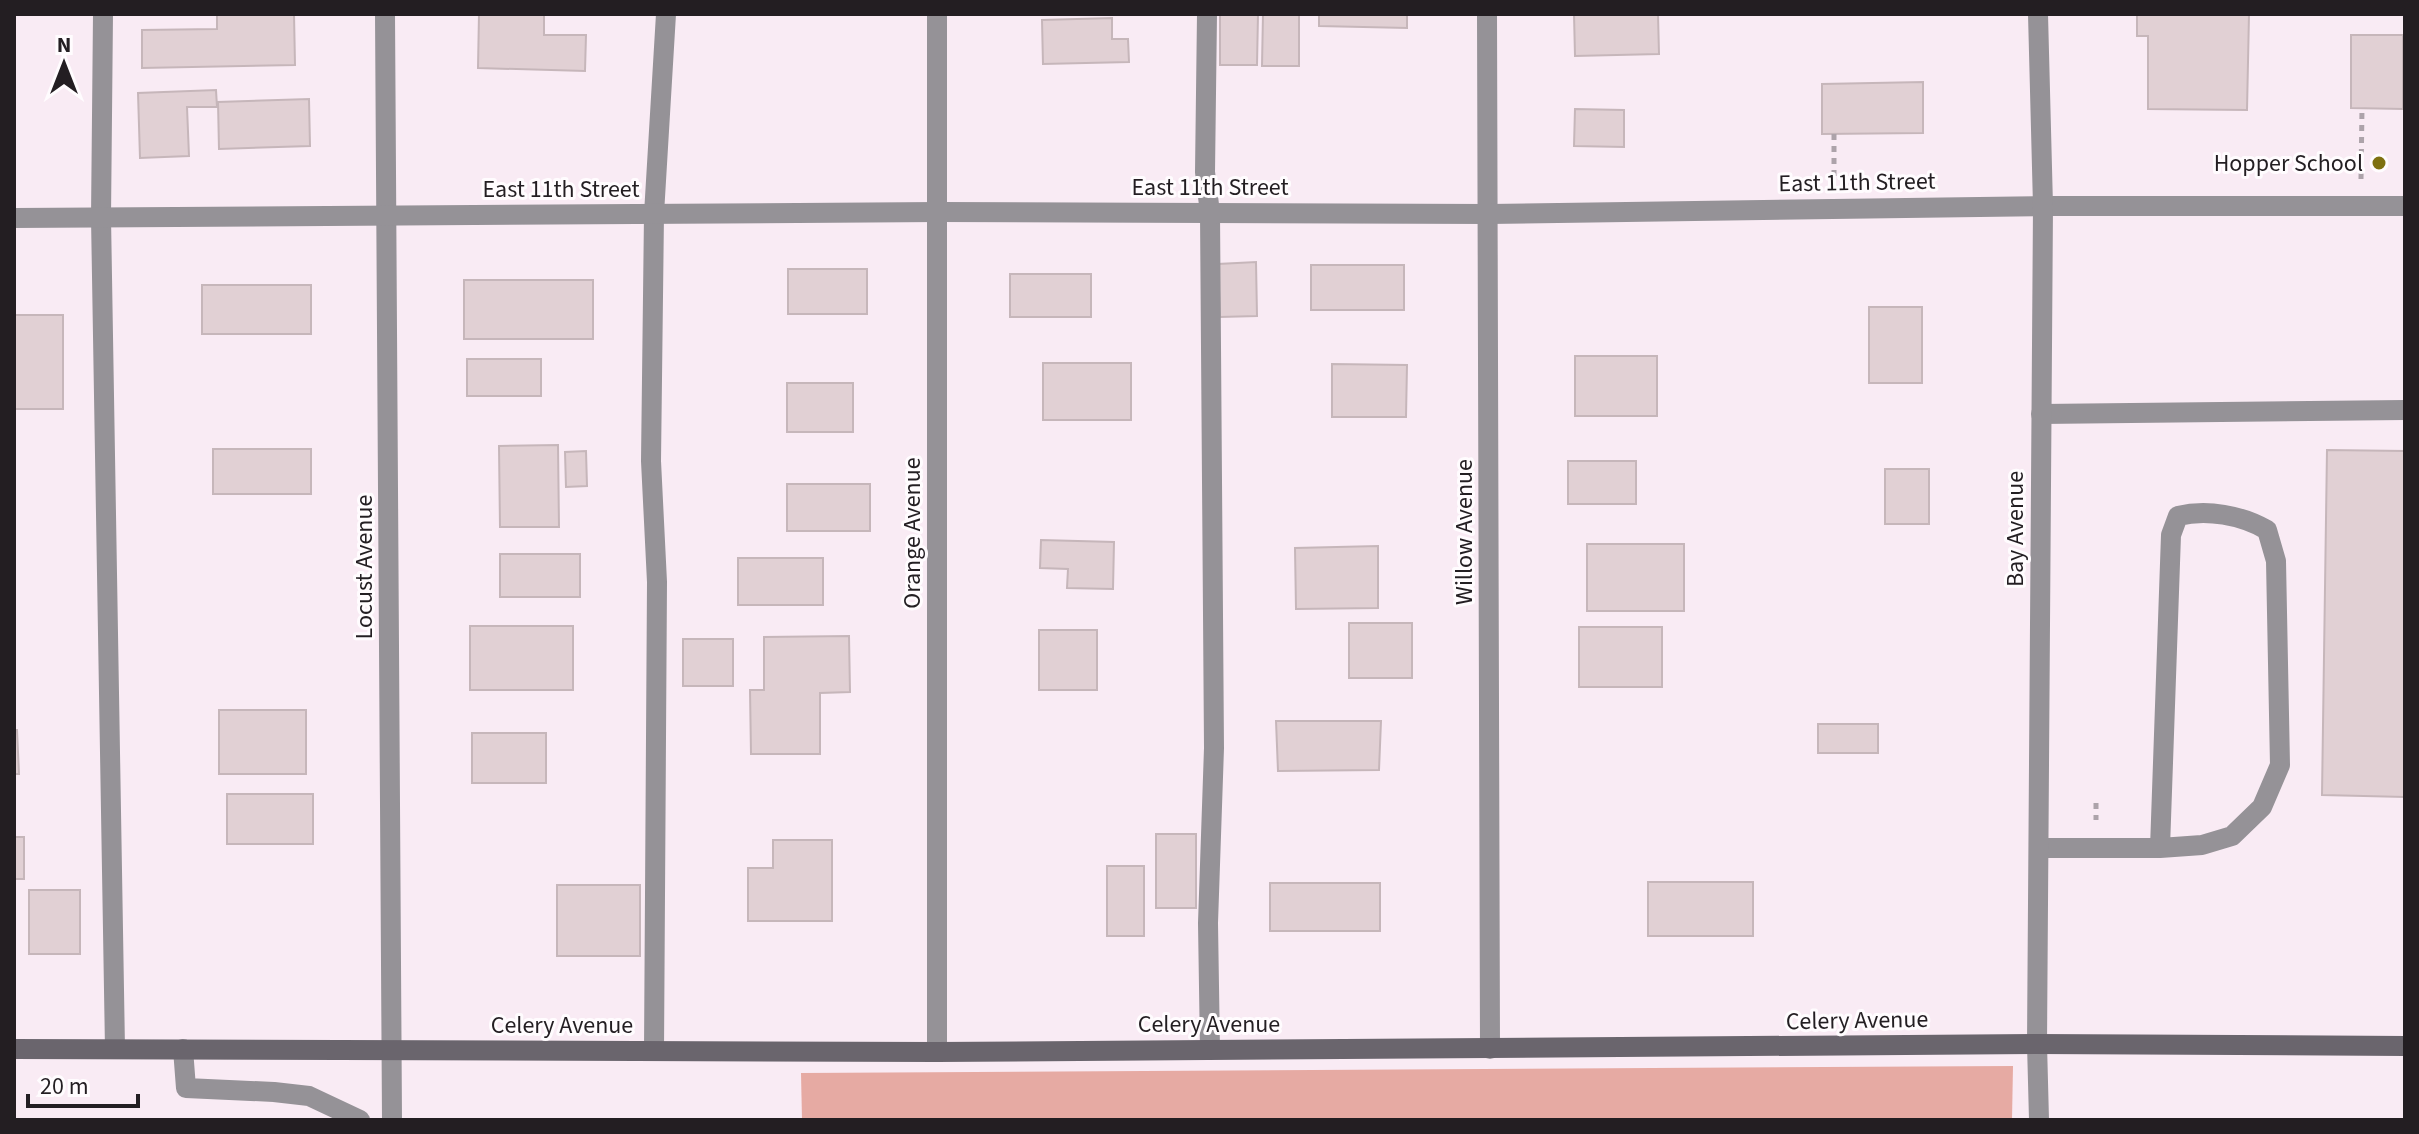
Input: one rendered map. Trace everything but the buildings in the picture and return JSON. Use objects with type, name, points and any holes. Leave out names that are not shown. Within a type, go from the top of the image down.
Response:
[{"type":"main road","name":"Celery Avenue","points":[[14,1049],[937,1052],[2037,1044],[2405,1046]]},
{"type":"street","points":[[103,14],[101,217],[115,1049]]},
{"type":"street","name":"Locust Avenue","points":[[385,14],[392,1120]]},
{"type":"street","points":[[654,1051],[657,582],[651,461],[654,214],[666,14]]},
{"type":"street","name":"Orange Avenue","points":[[937,14],[937,1052]]},
{"type":"street","points":[[1207,14],[1205,172],[1210,213],[1214,748],[1208,923],[1210,1050]]},
{"type":"street","name":"Willow Avenue","points":[[1487,14],[1490,1049]]},
{"type":"street","name":"Bay Avenue","points":[[2038,14],[2043,206],[2039,1120]]},
{"type":"street","name":"East 11th Street","points":[[14,218],[939,212],[1489,214],[2043,206],[2405,206]]},
{"type":"street","points":[[2041,414],[2405,410]]},
{"type":"street","points":[[2039,848],[2160,848],[2202,845],[2232,836],[2262,807],[2280,765],[2276,561],[2267,530],[2247,519],[2194,512],[2178,516],[2171,535],[2160,848]]},
{"type":"street","points":[[183,1049],[186,1088],[309,1096],[360,1120]]},
{"type":"path","points":[[2361,206],[2362,108]]},
{"type":"path","points":[[1834,134],[1834,209]]},
{"type":"shaded area","points":[[2013,1066],[2012,1120],[802,1120],[801,1073]]},
{"type":"place","name":"Hopper School","points":[[2379,163]]}]
